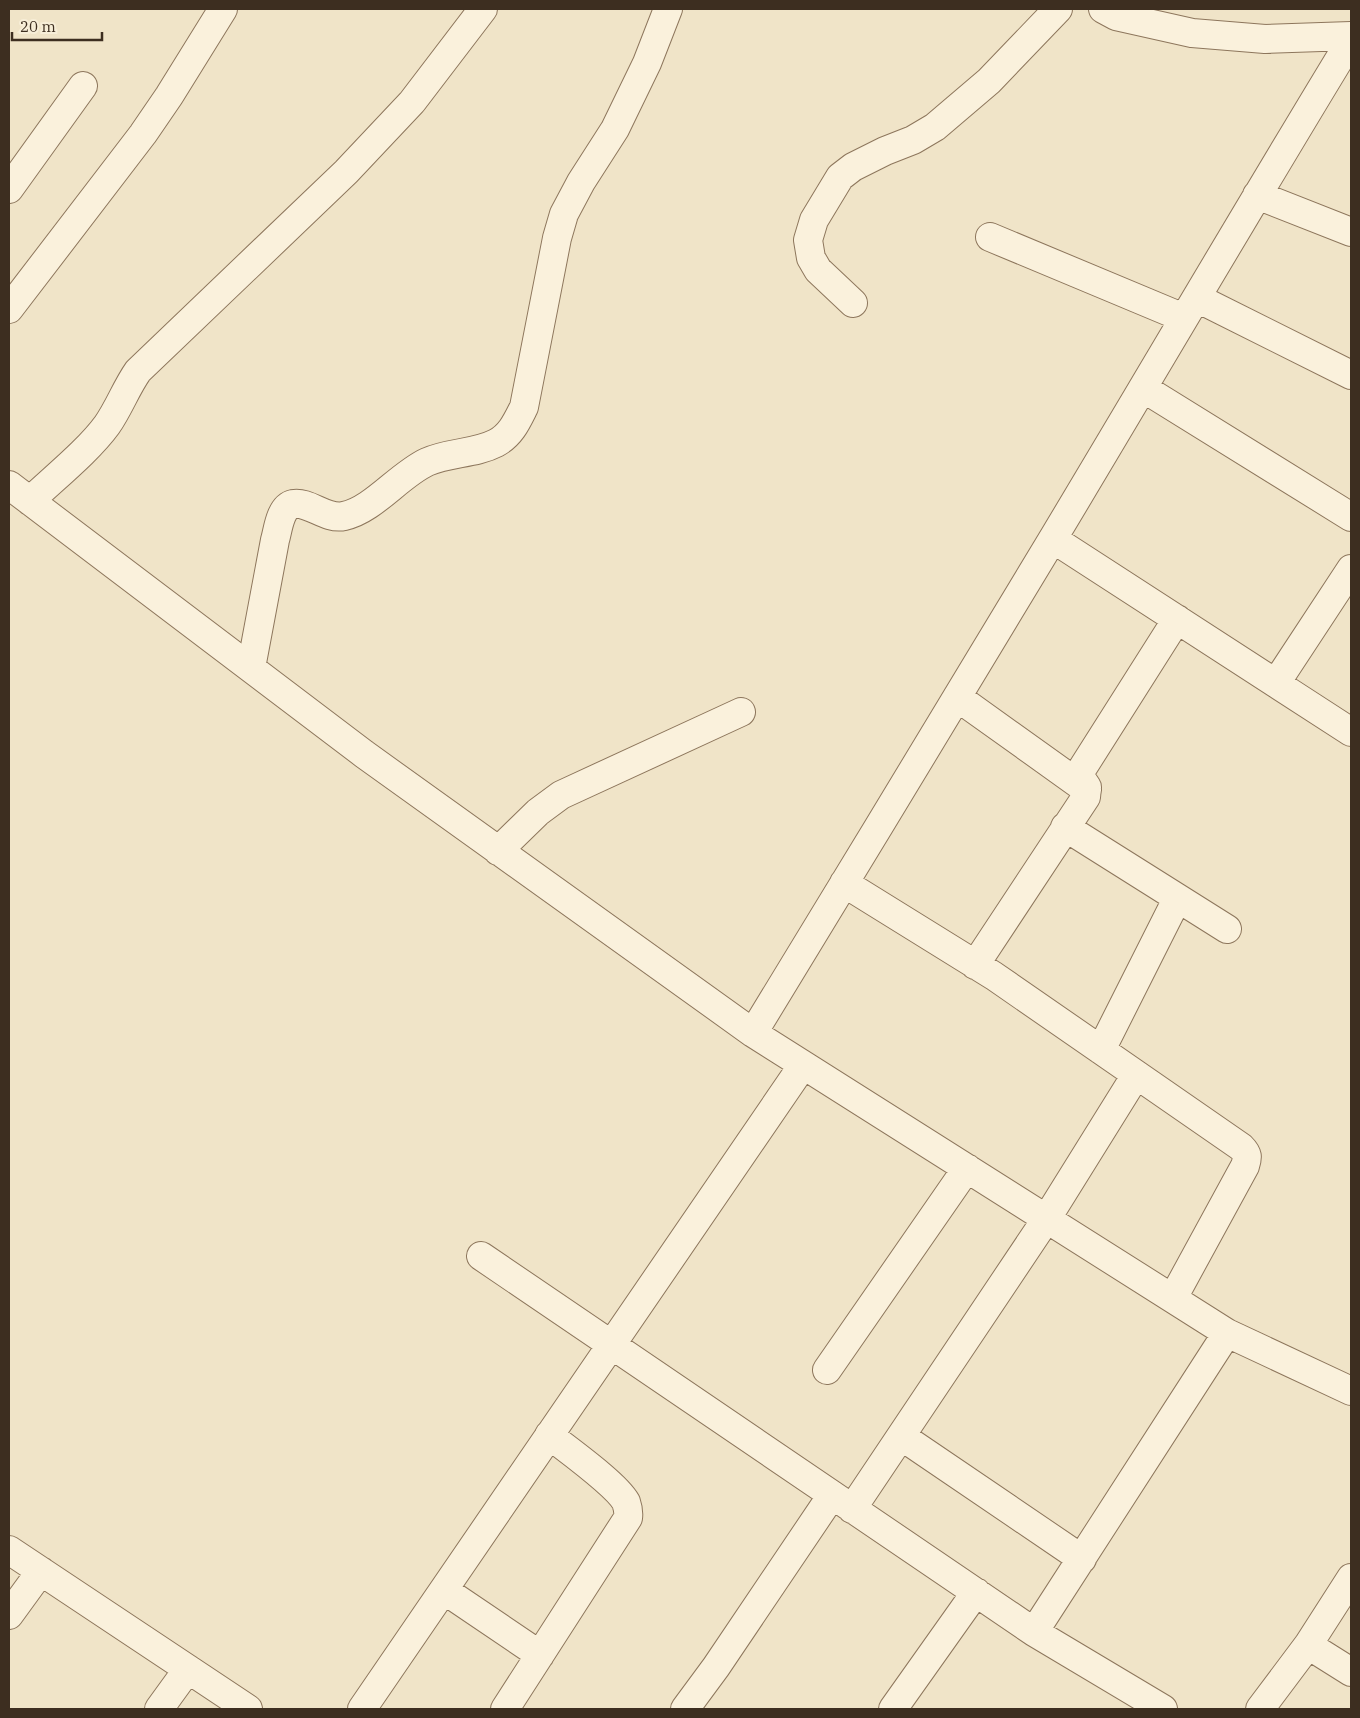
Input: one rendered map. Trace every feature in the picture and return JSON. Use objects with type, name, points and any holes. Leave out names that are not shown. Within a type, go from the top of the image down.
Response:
[{"type":"street","points":[[9,310],[143,134],[170,96],[223,9]]},
{"type":"street","points":[[30,501],[96,438],[108,424],[138,371],[257,256],[324,195],[412,102],[483,9]]},
{"type":"street","points":[[251,668],[280,521],[286,509],[292,504],[301,504],[331,516],[343,517],[354,513],[405,475],[426,463],[445,455],[496,443],[506,436],[514,426],[524,407],[557,238],[564,214],[581,182],[615,129],[646,63],[668,9]]},
{"type":"street","points":[[853,303],[818,270],[810,258],[808,240],[814,220],[840,177],[853,167],[913,140],[935,127],[989,81],[1058,9]]},
{"type":"street","points":[[1103,9],[1116,16],[1192,34],[1265,39],[1351,36]]},
{"type":"street","points":[[753,1033],[1144,388],[1257,195],[1351,40]]},
{"type":"street","points":[[9,189],[83,86]]},
{"type":"street","points":[[1257,195],[1351,232]]},
{"type":"street","points":[[990,237],[1190,308],[1351,375]]},
{"type":"street","points":[[1144,388],[1351,516]]},
{"type":"street","points":[[9,485],[364,754],[753,1033],[1227,1333],[1351,1390]]},
{"type":"street","points":[[1053,539],[1351,732]]},
{"type":"street","points":[[1276,683],[1351,569]]},
{"type":"street","points":[[975,965],[1086,797],[1087,790],[1080,772],[1177,619]]},
{"type":"street","points":[[957,697],[1087,790]]},
{"type":"street","points":[[498,851],[538,812],[561,795],[741,712]]},
{"type":"street","points":[[1065,827],[1227,929]]},
{"type":"street","points":[[844,883],[975,965],[1241,1147],[1247,1153],[1245,1166],[1173,1298]]},
{"type":"street","points":[[1100,1050],[1177,899]]},
{"type":"street","points":[[362,1709],[803,1065]]},
{"type":"street","points":[[685,1709],[842,1502],[901,1436],[1047,1218],[1136,1075]]},
{"type":"street","points":[[827,1370],[966,1168]]},
{"type":"street","points":[[481,1256],[1034,1632],[1163,1709]]},
{"type":"street","points":[[1034,1632],[1227,1333]]},
{"type":"street","points":[[505,1709],[628,1518],[629,1511],[625,1501],[610,1484],[549,1435]]},
{"type":"street","points":[[901,1436],[1082,1559]]},
{"type":"street","points":[[9,1550],[248,1709]]},
{"type":"street","points":[[9,1615],[41,1571]]},
{"type":"street","points":[[1260,1709],[1308,1645],[1351,1578]]},
{"type":"street","points":[[444,1590],[540,1655]]},
{"type":"street","points":[[893,1709],[976,1592]]},
{"type":"street","points":[[1308,1645],[1351,1672]]},
{"type":"street","points":[[159,1709],[188,1669]]}]
